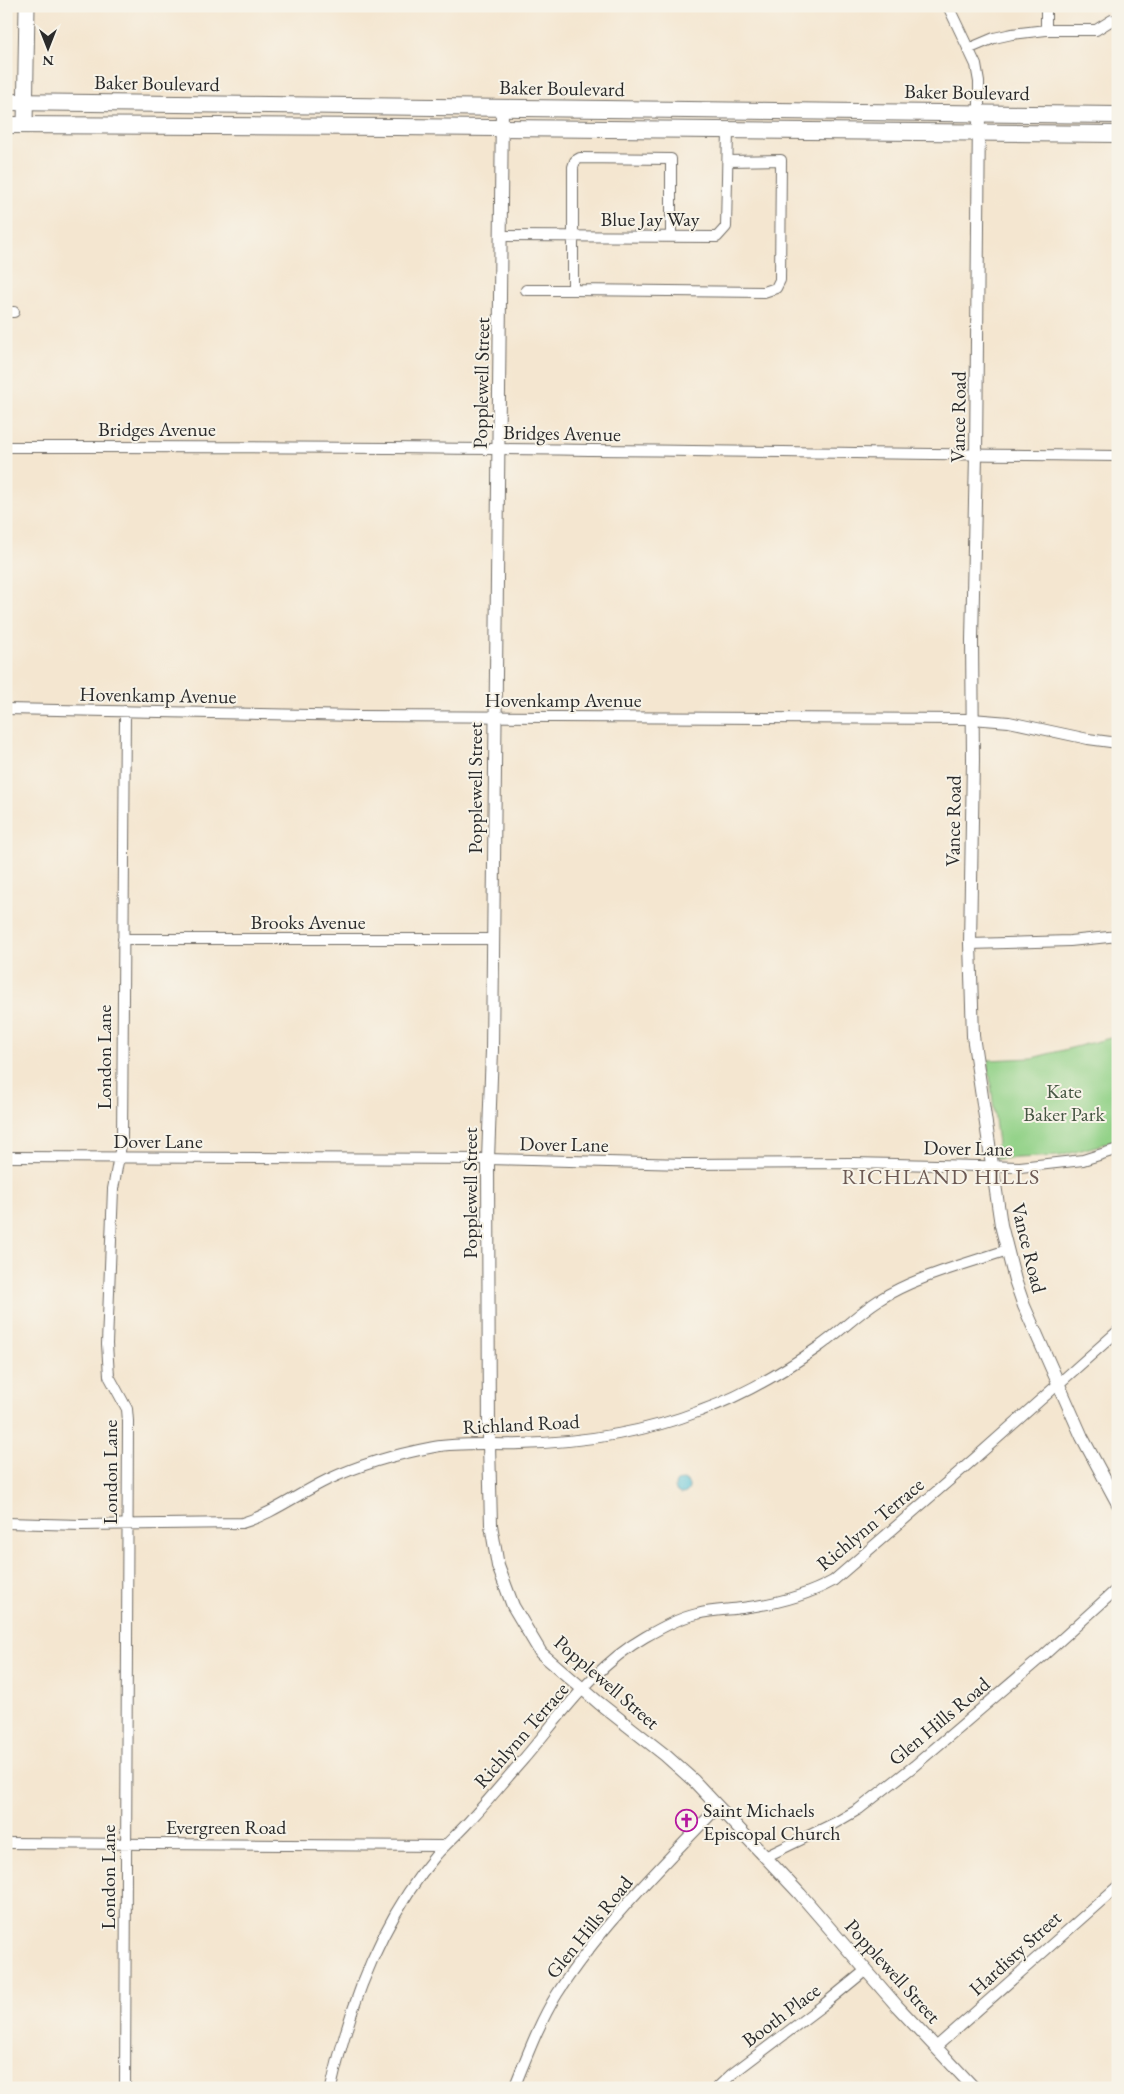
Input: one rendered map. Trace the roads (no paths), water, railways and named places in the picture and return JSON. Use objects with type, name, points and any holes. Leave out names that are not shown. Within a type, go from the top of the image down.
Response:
[{"type":"main road","points":[[25,125],[27,6]]},
{"type":"main road","name":"Baker Boulevard","points":[[6,102],[1118,115]]},
{"type":"main road","name":"Baker Boulevard","points":[[6,125],[502,127],[1118,134]]},
{"type":"street","points":[[948,6],[976,65],[979,113]]},
{"type":"street","points":[[1046,6],[1046,30]]},
{"type":"street","points":[[968,49],[994,38],[1046,30],[1096,30],[1112,20]]},
{"type":"street","name":"Popplewell Street","points":[[502,108],[502,236],[494,717],[492,1050],[488,1159],[489,1444],[491,1525],[498,1566],[513,1606],[541,1653],[694,1781],[766,1857],[974,2088]]},
{"type":"street","name":"Vance Road","points":[[979,113],[970,944],[973,1036],[992,1167],[1007,1250],[1024,1306],[1082,1437],[1118,1504]]},
{"type":"street","name":"Blue Jay Way","points":[[502,236],[717,237],[726,227],[728,130]]},
{"type":"street","points":[[573,290],[573,167],[580,158],[670,160],[671,236]]},
{"type":"street","points":[[526,290],[764,292],[776,288],[780,280],[781,160],[728,160]]},
{"type":"street","name":"Bridges Avenue","points":[[6,447],[292,446],[1118,456]]},
{"type":"street","name":"Hovenkamp Avenue","points":[[6,709],[494,717],[972,719],[1010,722],[1088,739],[1118,743]]},
{"type":"street","name":"London Lane","points":[[125,712],[122,1140],[112,1189],[107,1344],[109,1376],[126,1409],[128,1422],[125,2088]]},
{"type":"street","points":[[970,944],[1070,941],[1118,936]]},
{"type":"street","name":"Brooks Avenue","points":[[123,939],[493,939]]},
{"type":"street","name":"Dover Lane","points":[[6,1156],[488,1159],[685,1164],[853,1162],[1020,1167],[1083,1160],[1118,1148]]},
{"type":"street","name":"Richland Road","points":[[6,1523],[242,1523],[255,1519],[327,1480],[370,1463],[436,1447],[458,1444],[556,1443],[602,1437],[668,1422],[698,1412],[753,1389],[818,1348],[879,1300],[893,1292],[932,1276],[1007,1250]]},
{"type":"street","name":"Richlynn Terrace","points":[[331,2088],[339,2052],[361,1986],[378,1945],[413,1887],[445,1846],[472,1819],[584,1689],[612,1661],[644,1638],[681,1619],[712,1610],[781,1602],[817,1590],[833,1581],[1118,1331]]},
{"type":"street","name":"Glen Hills Road","points":[[766,1857],[835,1823],[867,1803],[1036,1663],[1118,1588]]},
{"type":"street","name":"Glen Hills Road","points":[[514,2088],[556,1995],[586,1952],[634,1897],[718,1807]]},
{"type":"street","name":"Evergreen Road","points":[[6,1843],[445,1846]]},
{"type":"street","name":"Hardisty Street","points":[[936,2047],[1118,1886]]},
{"type":"street","name":"Booth Place","points":[[717,2088],[732,2074],[866,1970]]},
{"type":"water","points":[[679,1480],[685,1480],[689,1487],[685,1494],[679,1494],[675,1490],[675,1484]]},
{"type":"place","name":"Saint Michaels Episcopal Church","points":[[687,1821]]},
{"type":"district","name":"RICHLAND HILLS","points":[[941,1176]]},
{"type":"park label","name":"Kate Baker Park","points":[[1064,1102]]}]
